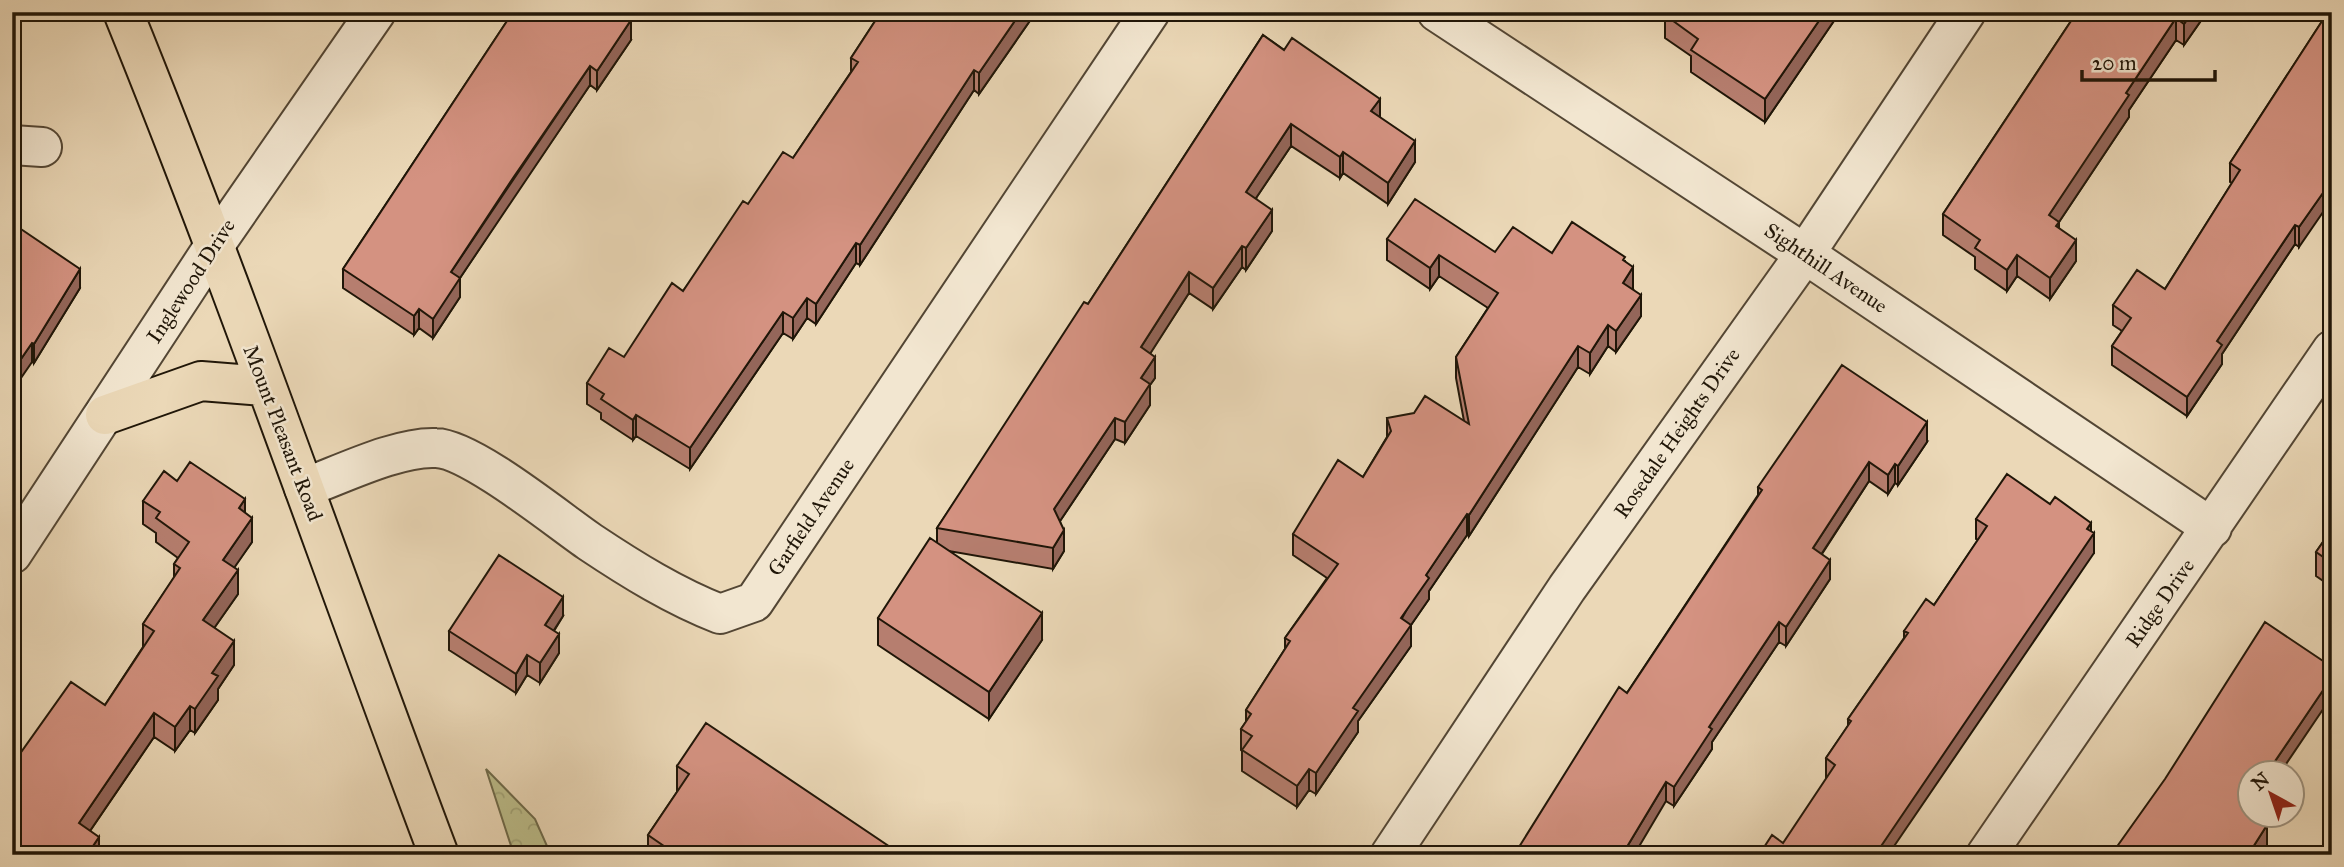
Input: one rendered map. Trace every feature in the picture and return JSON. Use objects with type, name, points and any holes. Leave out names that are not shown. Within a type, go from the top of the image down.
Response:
[{"type":"main road","name":"Mount Pleasant Road","points":[[123,12],[195,189],[264,386],[439,855]]},
{"type":"main road","points":[[105,415],[201,381],[264,386]]},
{"type":"street","name":"Inglewood Drive","points":[[12,554],[214,246],[376,12]]},
{"type":"street","name":"Garfield Avenue","points":[[304,488],[388,456],[437,448],[482,466],[591,543],[681,599],[720,614],[754,602],[1150,12]]},
{"type":"street","name":"Sighthill Avenue","points":[[1437,12],[1805,254],[2212,528]]},
{"type":"street","name":"Rosedale Heights Drive","points":[[1390,855],[1567,588],[1805,254],[1966,12]]},
{"type":"street","name":"Ridge Drive","points":[[1986,855],[2332,350]]},
{"type":"green space","points":[[486,769],[535,819],[551,855],[514,855]]},
{"type":"building","points":[[513,12],[630,12],[631,20],[597,71],[590,66],[513,178],[451,272],[460,278],[433,319],[419,309],[414,316],[343,269]]},
{"type":"building","points":[[881,12],[1021,12],[979,73],[974,70],[860,245],[856,243],[816,304],[807,298],[793,318],[783,312],[690,448],[636,415],[633,420],[601,399],[604,394],[587,383],[609,348],[624,357],[672,283],[683,291],[743,201],[748,204],[783,152],[793,158],[858,62],[851,58]]},
{"type":"building","points":[[1667,12],[1825,12],[1765,99],[1691,50],[1698,39],[1665,15]]},
{"type":"building","points":[[2077,12],[2192,12],[2184,24],[2176,18],[2126,93],[2129,95],[2049,215],[2059,222],[2056,226],[2076,240],[2050,278],[2017,255],[2007,270],[1975,248],[1980,240],[1943,214]]},
{"type":"building","points":[[2328,12],[2332,12],[2332,180],[2299,227],[2295,225],[2217,341],[2222,345],[2187,397],[2112,346],[2131,318],[2113,305],[2137,270],[2165,289],[2240,170],[2230,163]]},
{"type":"building","points":[[1263,35],[1284,50],[1292,38],[1380,99],[1371,111],[1415,141],[1388,183],[1343,152],[1340,157],[1291,124],[1246,192],[1272,210],[1246,248],[1242,246],[1213,288],[1189,272],[1141,347],[1155,357],[1141,378],[1150,384],[1125,422],[1115,418],[1054,509],[1064,530],[1053,548],[937,528],[1084,302],[1088,304]]},
{"type":"building","points":[[1415,199],[1495,252],[1513,227],[1552,253],[1572,222],[1625,257],[1623,260],[1633,267],[1623,283],[1641,295],[1616,331],[1608,325],[1590,353],[1578,346],[1469,515],[1467,514],[1426,575],[1429,578],[1401,618],[1411,625],[1353,708],[1358,711],[1316,773],[1309,769],[1297,786],[1242,750],[1252,736],[1241,729],[1251,714],[1246,710],[1290,641],[1285,638],[1338,564],[1293,534],[1338,460],[1363,477],[1391,431],[1387,418],[1414,413],[1425,396],[1469,424],[1456,357],[1498,293],[1439,255],[1430,268],[1387,239]]},
{"type":"building","points":[[12,223],[80,269],[34,344],[32,343],[12,372]]},
{"type":"building","points":[[1842,365],[1927,422],[1898,466],[1895,464],[1888,475],[1869,462],[1813,548],[1830,560],[1786,627],[1779,622],[1709,727],[1712,729],[1674,787],[1666,782],[1622,855],[1514,855],[1619,687],[1627,693],[1762,490],[1758,487]]},
{"type":"building","points":[[190,462],[245,499],[239,508],[252,518],[223,560],[238,570],[203,620],[234,641],[212,673],[218,676],[195,709],[190,706],[175,727],[154,713],[79,823],[99,837],[87,855],[12,855],[12,750],[19,755],[71,682],[105,705],[154,631],[143,624],[180,568],[174,564],[189,542],[156,518],[160,512],[143,501],[164,471],[177,481]]},
{"type":"building","points":[[2007,474],[2050,504],[2055,497],[2091,523],[2087,529],[2094,533],[1875,855],[1759,855],[1772,835],[1783,843],[1835,765],[1826,758],[1851,721],[1848,719],[1908,633],[1904,631],[1926,599],[1934,605],[1987,526],[1976,519]]},
{"type":"building","points":[[2332,529],[2332,563],[2316,552]]},
{"type":"building","points":[[930,538],[1042,613],[989,692],[878,618]]},
{"type":"building","points":[[499,555],[563,597],[545,625],[559,634],[540,663],[527,655],[516,674],[449,631]]},
{"type":"building","points":[[2265,622],[2332,667],[2332,677],[2277,758],[2236,758],[2236,828],[2265,828],[2248,855],[2111,855],[2165,779]]},
{"type":"building","points":[[706,723],[902,855],[677,855],[648,835],[689,774],[677,766]]}]
